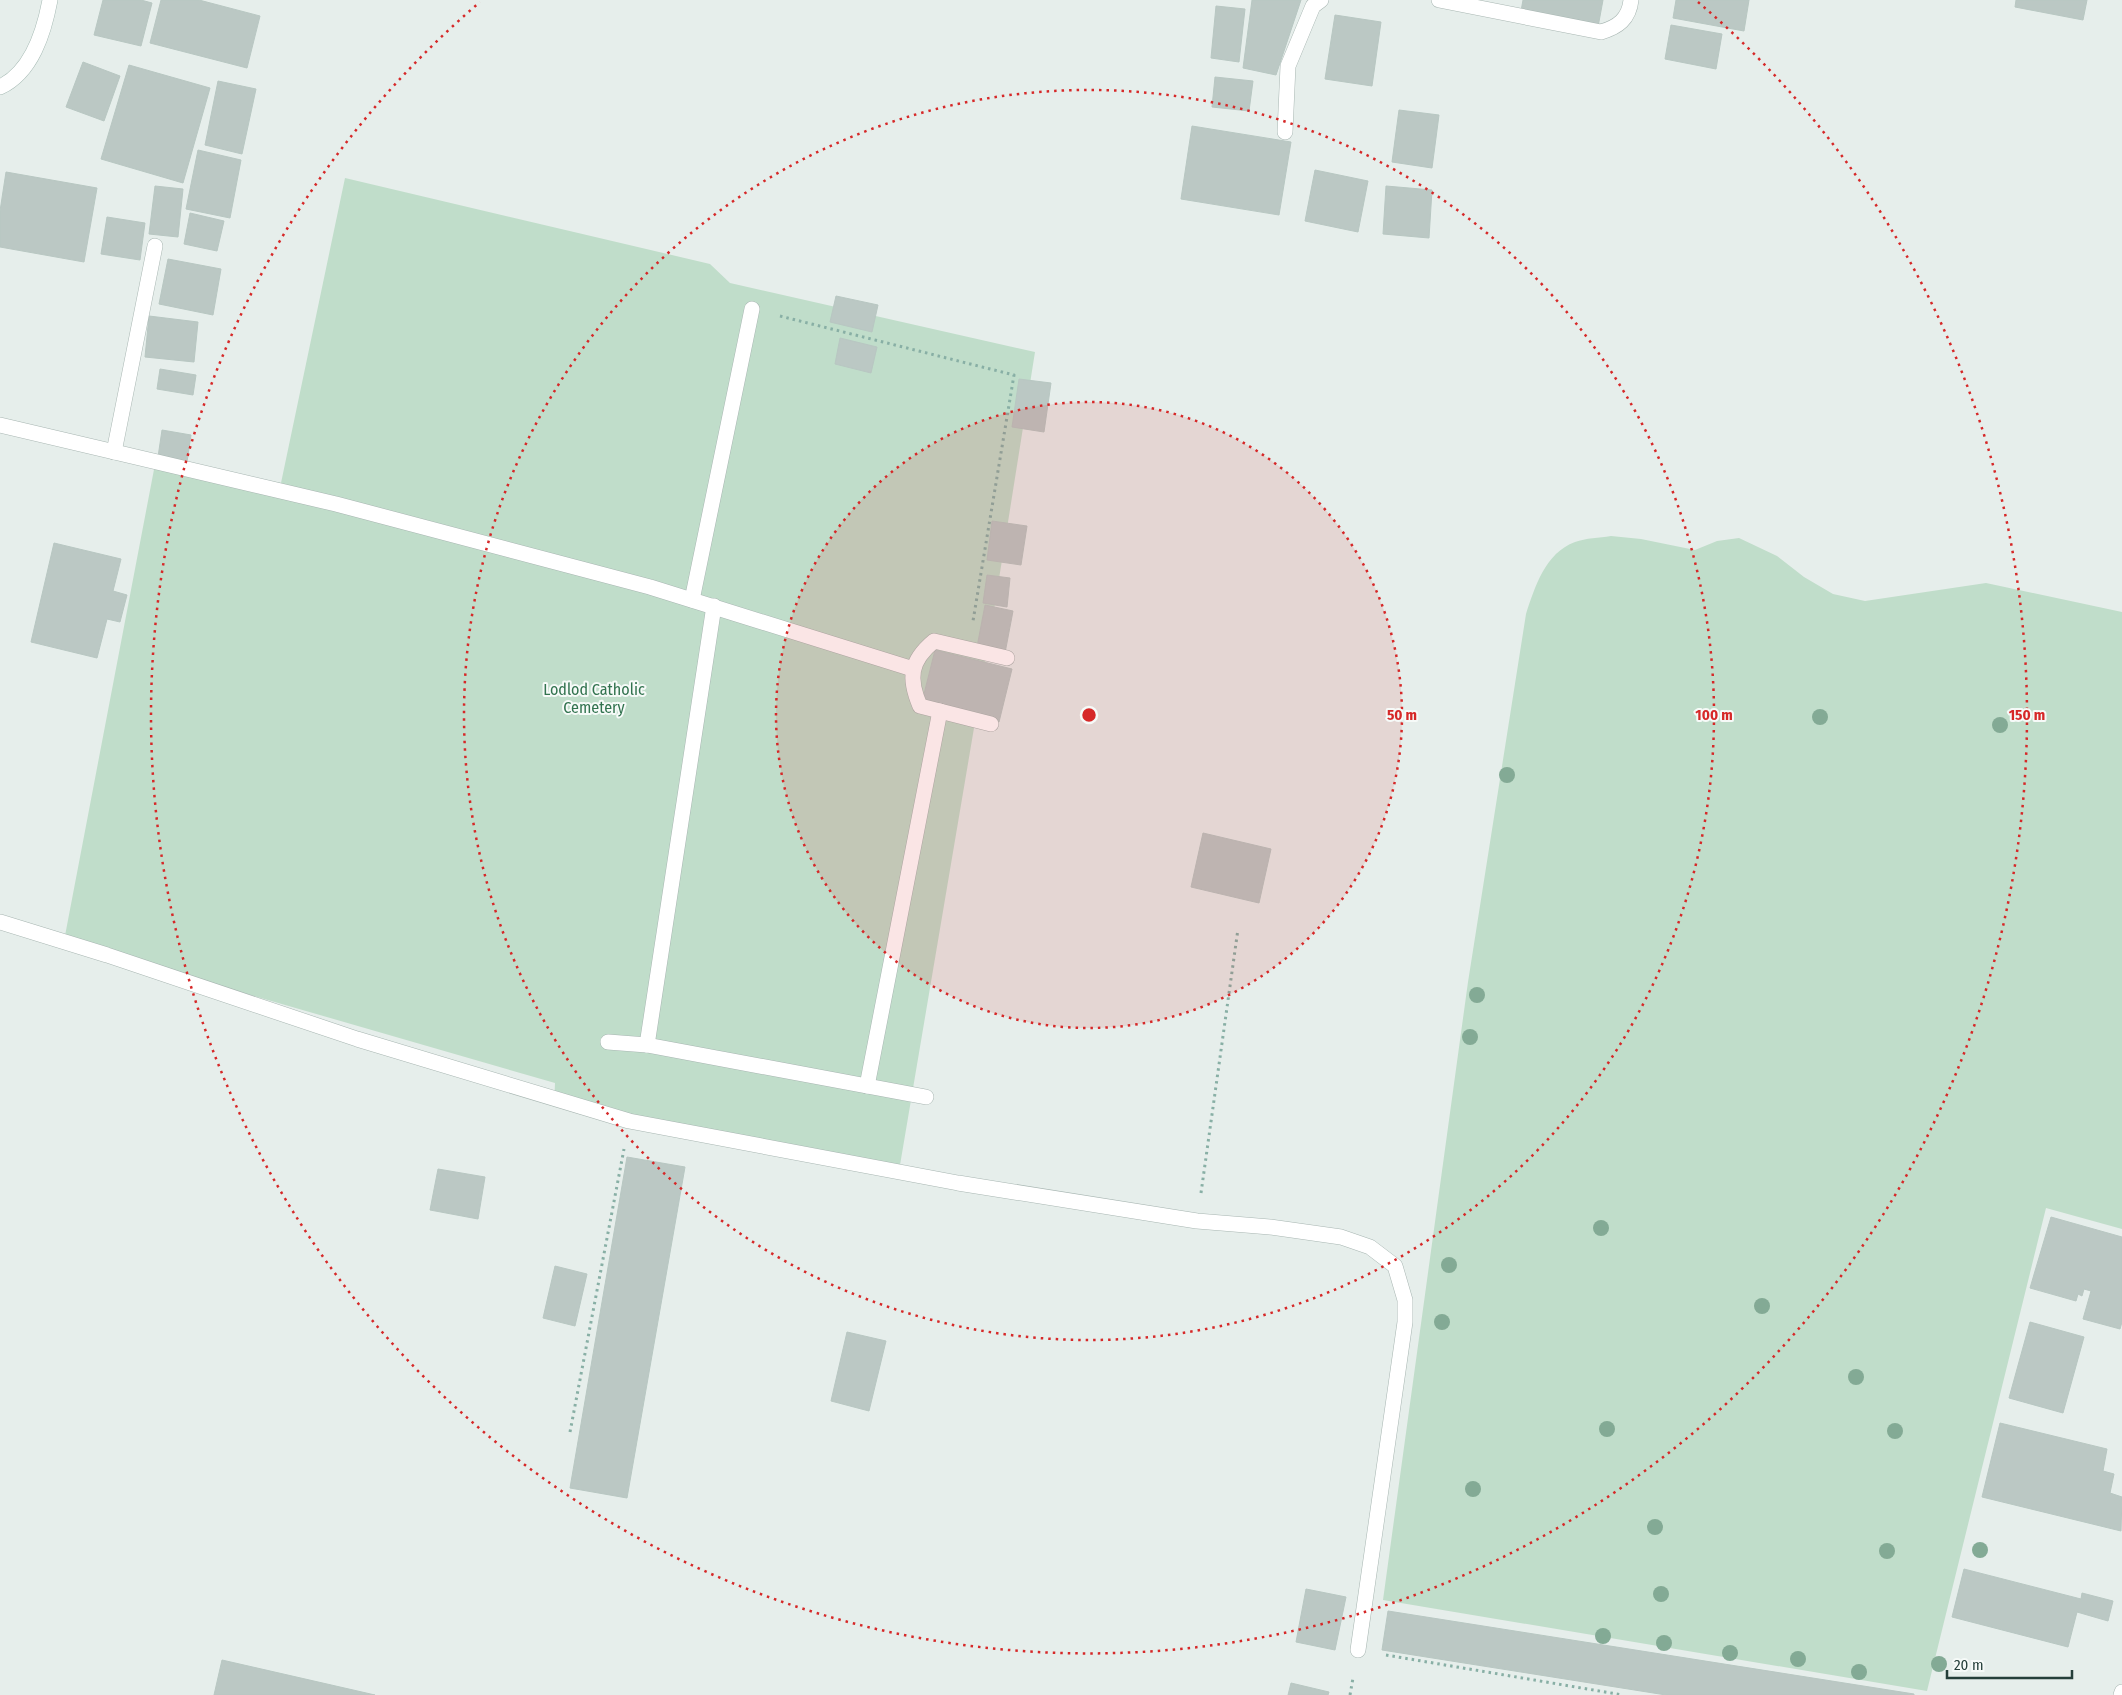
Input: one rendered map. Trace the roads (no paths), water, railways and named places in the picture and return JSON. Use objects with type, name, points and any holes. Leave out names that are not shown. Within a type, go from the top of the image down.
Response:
[{"type":"street","points":[[0,87],[10,82],[32,57],[47,15],[50,0]]},
{"type":"street","points":[[1285,132],[1288,66],[1313,6],[1321,0]]},
{"type":"street","points":[[1440,0],[1601,32],[1613,28],[1626,18],[1631,0]]},
{"type":"street","points":[[114,452],[156,246]]},
{"type":"street","points":[[692,600],[752,309]]},
{"type":"street","points":[[0,425],[336,504],[714,606],[913,669]]},
{"type":"street","points":[[647,1046],[714,606]]},
{"type":"street","points":[[991,724],[920,706],[913,690],[913,669],[922,651],[934,641],[1007,658]]},
{"type":"street","points":[[867,1086],[940,711]]},
{"type":"street","points":[[0,922],[107,955],[357,1039],[629,1121],[958,1182],[1198,1221],[1341,1237],[1370,1247],[1395,1266],[1404,1300],[1405,1322],[1358,1650]]},
{"type":"street","points":[[608,1042],[647,1046],[926,1097]]},
{"type":"park label","name":"Lodlod Catholic Cemetery","points":[[594,698]]}]
